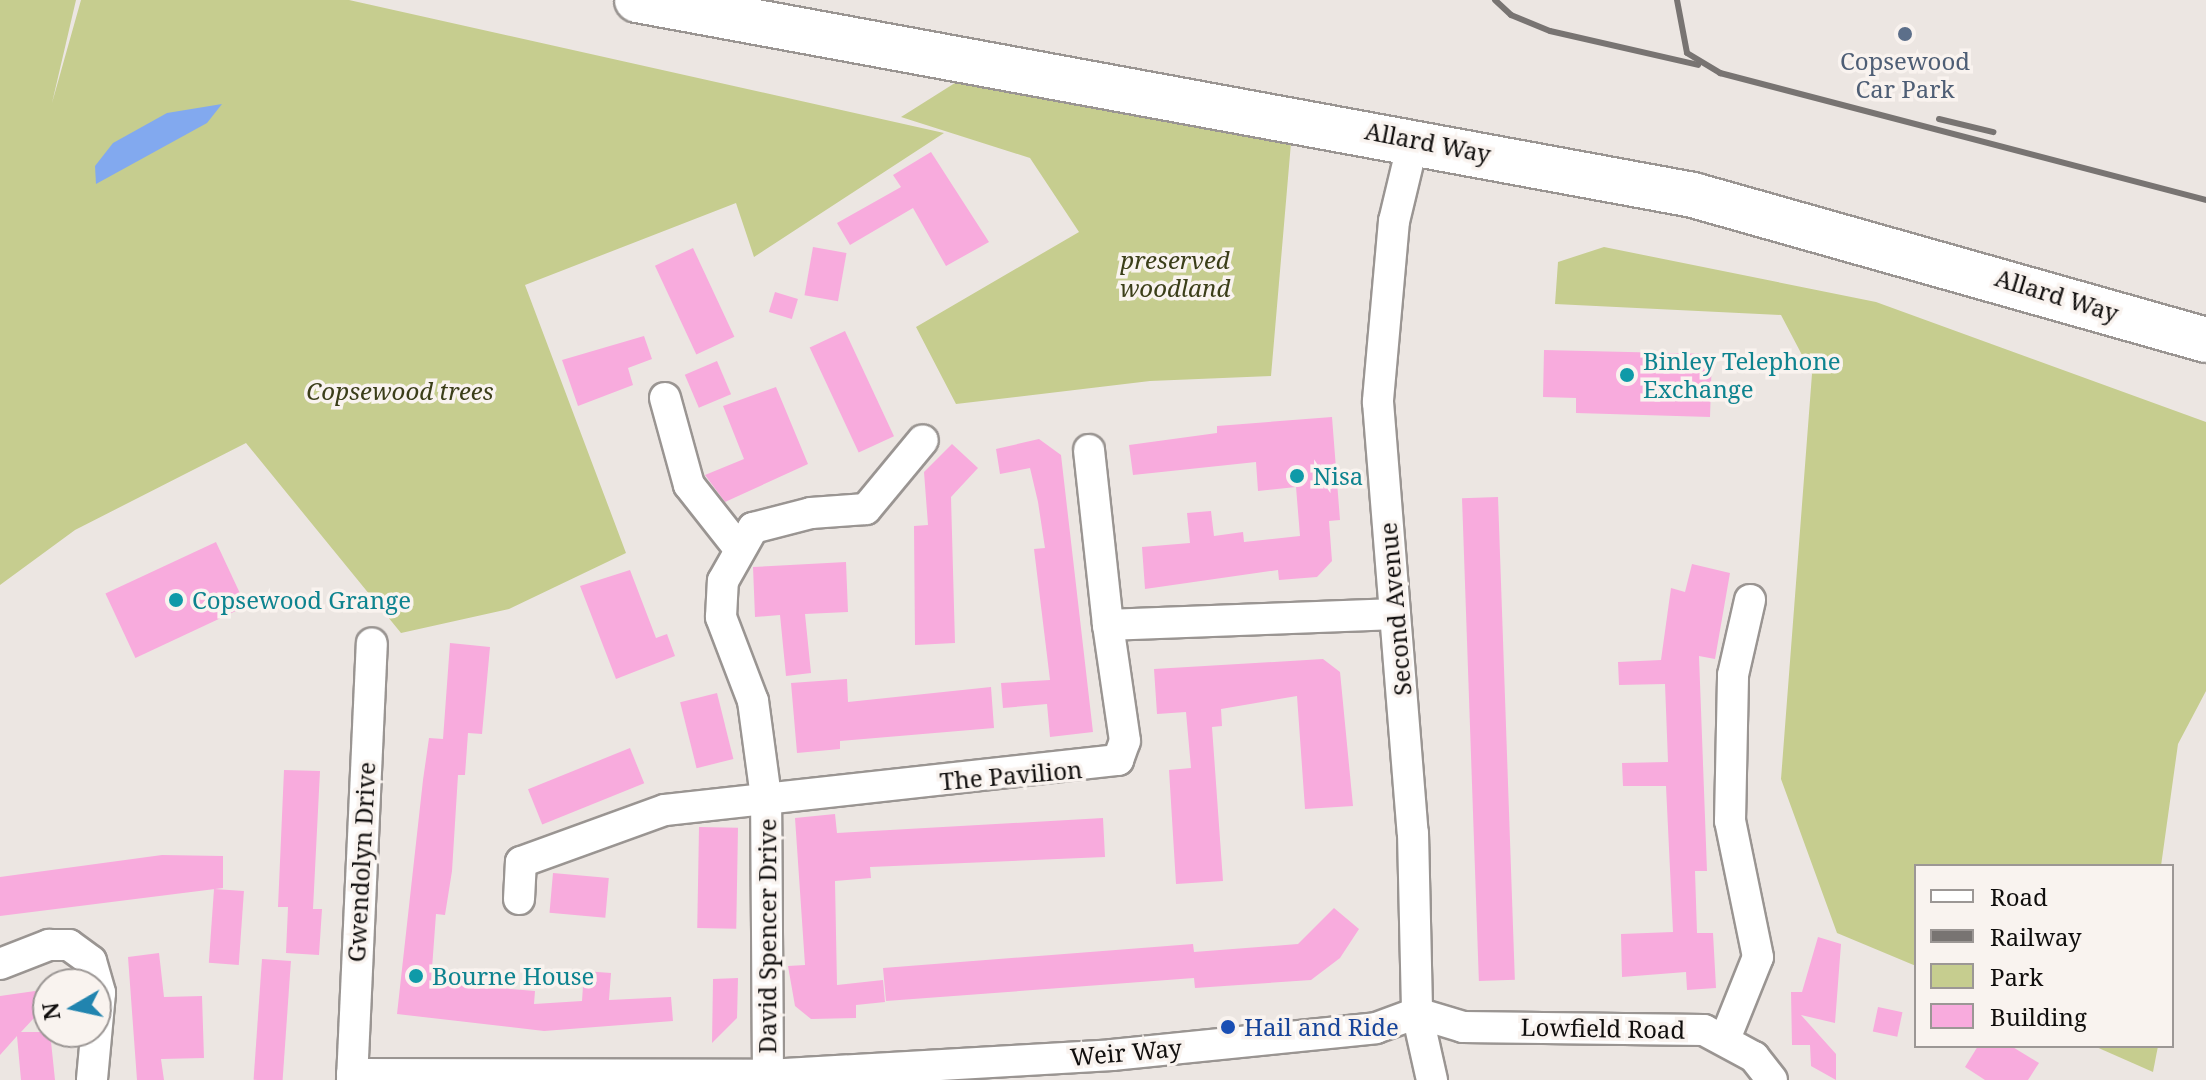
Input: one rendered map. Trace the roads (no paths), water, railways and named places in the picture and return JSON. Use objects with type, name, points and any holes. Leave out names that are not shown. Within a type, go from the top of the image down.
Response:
[{"type":"main road","name":"Allard Way","points":[[637,0],[1414,138],[1693,195],[2206,340]]},
{"type":"street","name":"Second Avenue","points":[[1414,138],[1394,221],[1378,402],[1413,833],[1417,1013],[1432,1080]]},
{"type":"street","points":[[665,398],[689,485],[737,546],[775,519],[866,509],[923,440]]},
{"type":"street","name":"The Pavilion","points":[[766,797],[1118,760],[1125,741],[1108,625],[1089,450]]},
{"type":"street","name":"David Spencer Drive","points":[[737,546],[723,581],[721,617],[753,701],[766,797],[783,1076]]},
{"type":"street","points":[[1725,1039],[1758,957],[1730,821],[1733,675],[1750,600]]},
{"type":"street","points":[[1108,625],[1395,614]]},
{"type":"street","name":"Gwendolyn Drive","points":[[352,1077],[372,643]]},
{"type":"street","name":"David Spencer Drive","points":[[519,899],[521,862],[665,810],[766,797]]},
{"type":"street","points":[[0,964],[49,945],[69,945],[91,961],[100,993],[92,1080]]},
{"type":"street","name":"Lowfield Road","points":[[1417,1013],[1463,1027],[1674,1025],[1725,1039],[1772,1080]]},
{"type":"street","name":"Weir Way","points":[[352,1077],[783,1076],[1042,1069],[1376,1028],[1417,1013]]},
{"type":"water","points":[[222,104],[207,123],[96,184],[95,166],[113,143],[167,113]]},
{"type":"railway","points":[[1495,0],[1511,15],[1550,31],[1698,65]]},
{"type":"railway","points":[[1677,0],[1687,53],[1720,73],[2206,200]]},
{"type":"railway","points":[[1939,119],[1993,132]]},
{"type":"place","name":"Copsewood Car Park","points":[[1905,34]]},
{"type":"place","name":"Binley Telephone Exchange","points":[[1627,375]]},
{"type":"place","name":"Nisa","points":[[1297,476]]},
{"type":"place","name":"Copsewood Grange","points":[[176,600]]},
{"type":"place","name":"Bourne House","points":[[416,976]]},
{"type":"place","name":"Hail and Ride","points":[[1228,1027]]},
{"type":"park label","name":"preserved woodland","points":[[1175,274]]},
{"type":"park label","name":"Copsewood trees","points":[[400,391]]}]
